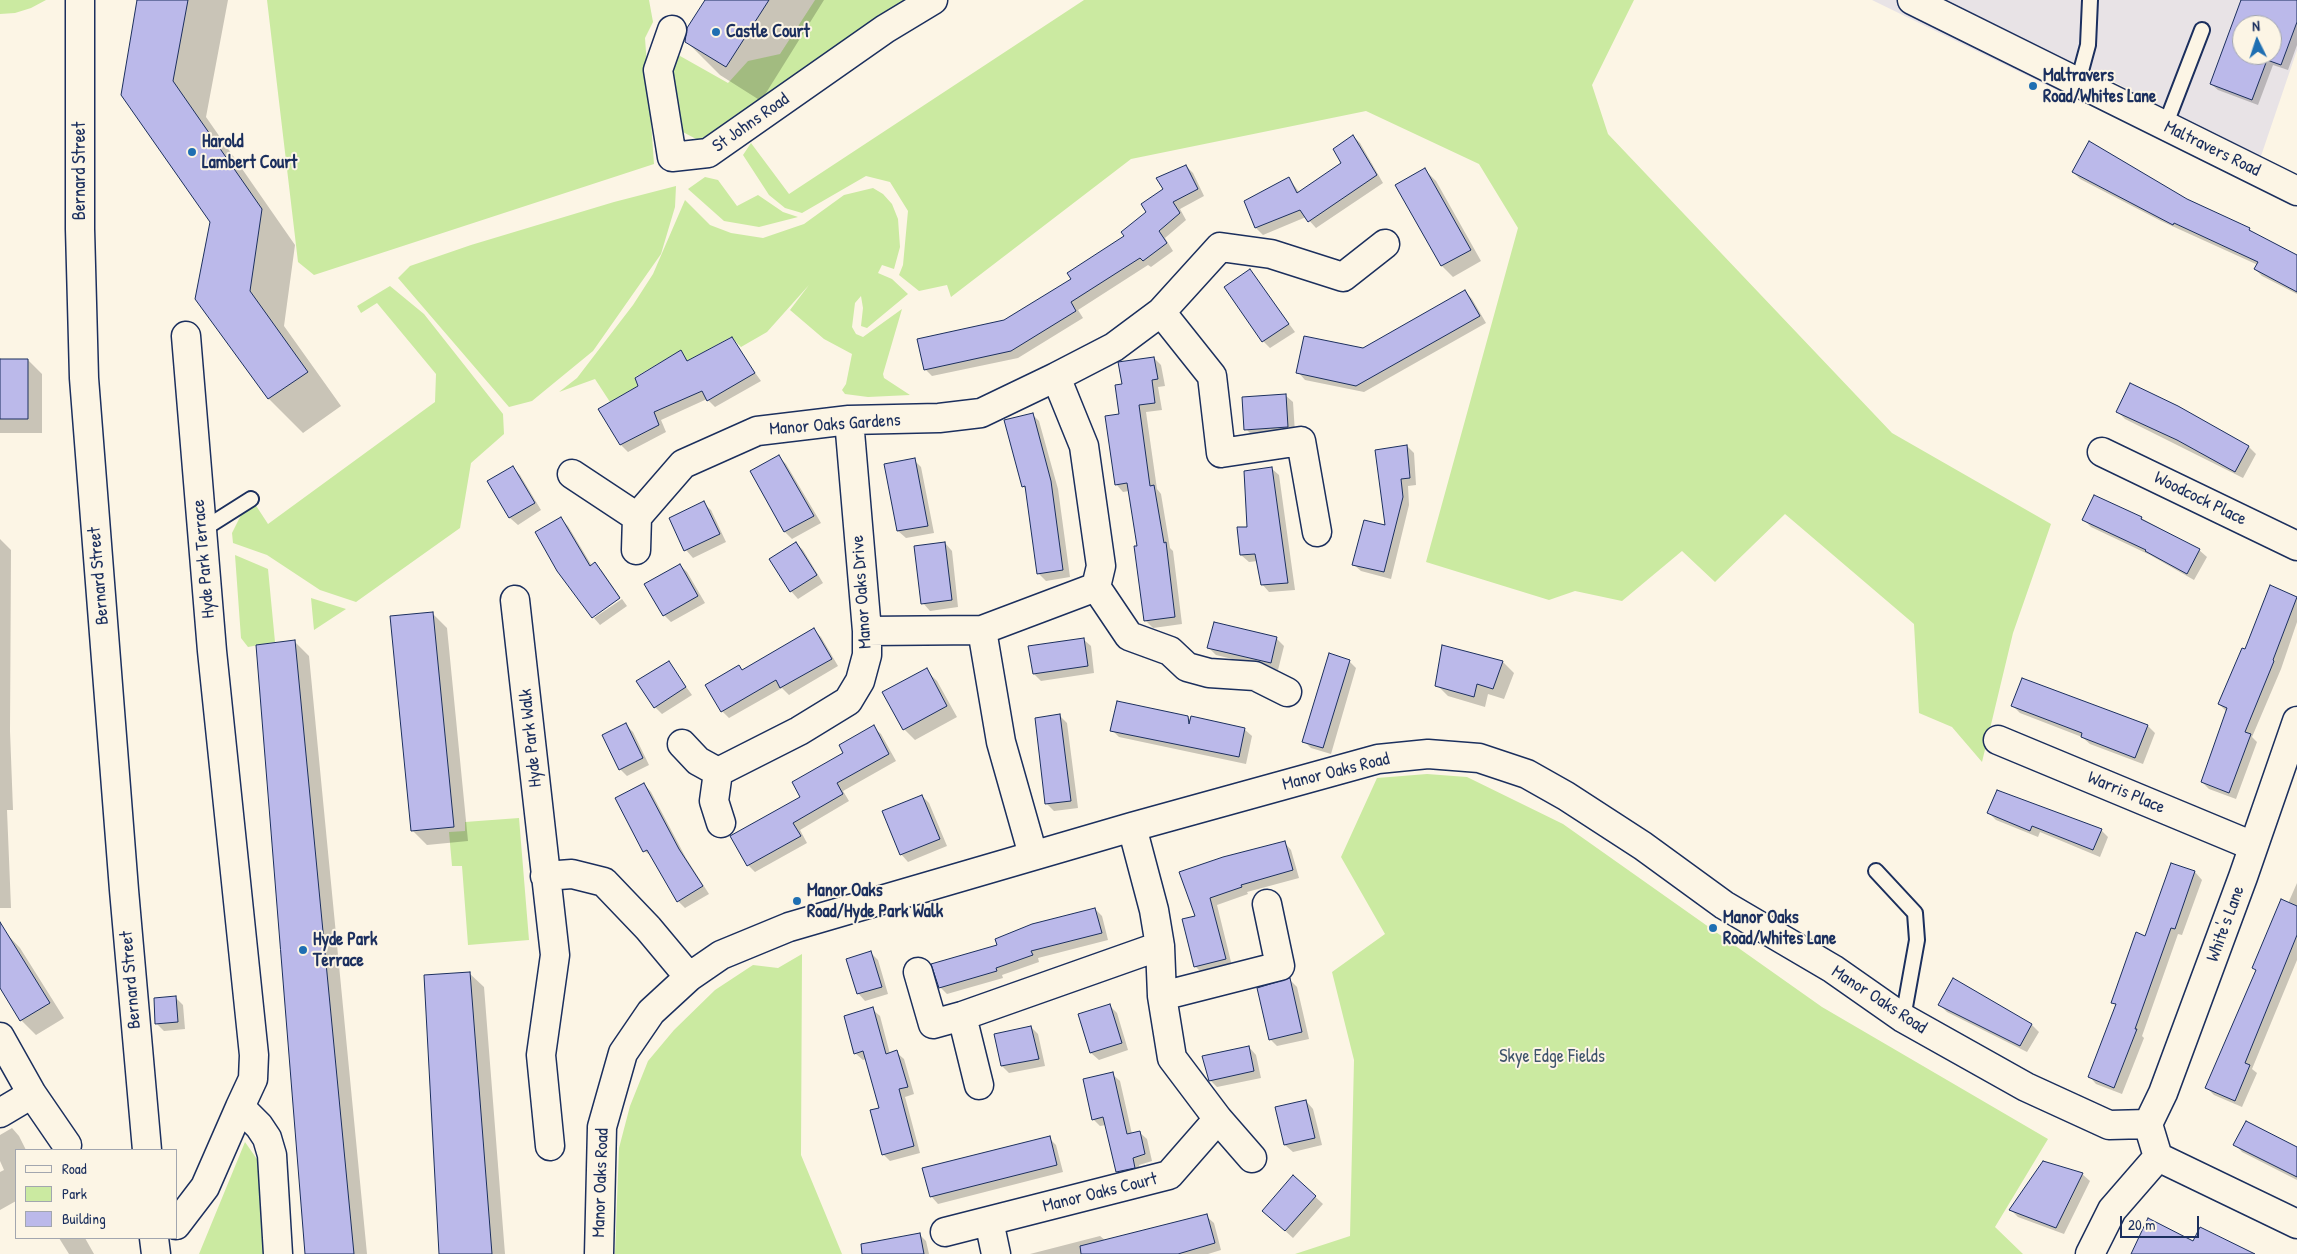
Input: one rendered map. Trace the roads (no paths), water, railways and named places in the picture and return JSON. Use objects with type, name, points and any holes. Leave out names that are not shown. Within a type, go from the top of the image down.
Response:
[{"type":"street","name":"Bernard Street","points":[[80,0],[80,219],[84,378],[123,880],[147,1149]]},
{"type":"street","name":"St Johns Road","points":[[672,30],[658,70],[672,157],[708,153],[885,29],[933,0]]},
{"type":"street","name":"Maltravers Road","points":[[1912,0],[2297,191]]},
{"type":"street","name":"Manor Oaks Gardens","points":[[637,517],[683,464],[757,430],[849,420],[939,418],[981,413],[1114,347],[1160,312],[1220,247],[1271,254],[1343,277],[1385,244]]},
{"type":"street","points":[[1160,312],[1212,376],[1222,452],[1301,441],[1317,532]]},
{"type":"street","name":"Hyde Park Terrace","points":[[178,1222],[205,1187],[253,1080],[254,1055],[212,651],[186,336]]},
{"type":"street","points":[[1056,377],[1084,446],[1101,566],[1096,587],[1129,636],[1170,651],[1187,667],[1209,673],[1255,676],[1287,692]]},
{"type":"street","name":"Manor Oaks Drive","points":[[718,772],[799,730],[848,700],[860,681],[867,655],[867,631],[849,420]]},
{"type":"street","name":"Woodcock Place","points":[[2102,452],[2297,546]]},
{"type":"street","points":[[572,474],[637,517],[636,550]]},
{"type":"street","points":[[867,631],[982,630],[1096,587]]},
{"type":"street","name":"Hyde Park Walk","points":[[515,600],[555,955],[541,1055],[550,1146]]},
{"type":"street","points":[[982,630],[1001,742],[1032,855]]},
{"type":"street","name":"White's Lane","points":[[2148,1124],[2163,1093],[2297,721]]},
{"type":"street","name":"Warris Place","points":[[1998,740],[2253,846]]},
{"type":"street","points":[[682,744],[698,761],[718,772],[714,801],[722,823]]},
{"type":"street","name":"Manor Oaks Road","points":[[599,1254],[602,1127],[623,1053],[651,1012],[689,977],[721,955],[789,927],[1032,855],[1378,759],[1428,754],[1479,758],[1527,774],[1566,796],[1643,846],[1724,905],[1833,969],[1904,1018],[2026,1087],[2109,1125],[2148,1124]]},
{"type":"street","points":[[1132,827],[1154,910],[1160,946],[1162,996],[1172,1058],[1218,1119],[1252,1158]]},
{"type":"street","points":[[545,876],[572,874],[604,882],[648,928],[689,977]]},
{"type":"street","points":[[1162,996],[1280,966],[1267,904]]},
{"type":"street","points":[[918,972],[932,1024],[962,1016],[1160,946]]},
{"type":"street","points":[[962,1016],[979,1085]]},
{"type":"street","points":[[0,1037],[32,1094],[67,1145]]},
{"type":"street","points":[[0,1113],[32,1094]]},
{"type":"street","points":[[240,1108],[259,1126],[267,1138],[272,1155],[278,1254]]},
{"type":"street","name":"Manor Oaks Court","points":[[945,1232],[1168,1175],[1218,1119]]},
{"type":"street","points":[[2148,1124],[2158,1157],[2297,1224]]},
{"type":"street","points":[[2090,1254],[2112,1210],[2158,1157]]},
{"type":"street","points":[[989,1221],[996,1254]]},
{"type":"street","points":[[154,1239],[156,1254]]},
{"type":"lane","points":[[2078,82],[2088,44],[2090,0]]},
{"type":"lane","points":[[2165,126],[2202,30]]},
{"type":"lane","points":[[202,530],[251,499]]},
{"type":"lane","points":[[1876,871],[1915,913],[1917,940],[1904,1018]]},
{"type":"place","name":"Castle Court","points":[[716,32]]},
{"type":"place","name":"Maltravers Road/Whites Lane","points":[[2033,86]]},
{"type":"place","name":"Harold Lambert Court","points":[[192,152]]},
{"type":"place","name":"Manor Oaks Road/Hyde Park Walk","points":[[797,901]]},
{"type":"place","name":"Manor Oaks Road/Whites Lane","points":[[1713,928]]},
{"type":"place","name":"Hyde Park Terrace","points":[[303,950]]},
{"type":"park label","name":"Skye Edge Fields","points":[[1552,1057]]}]
